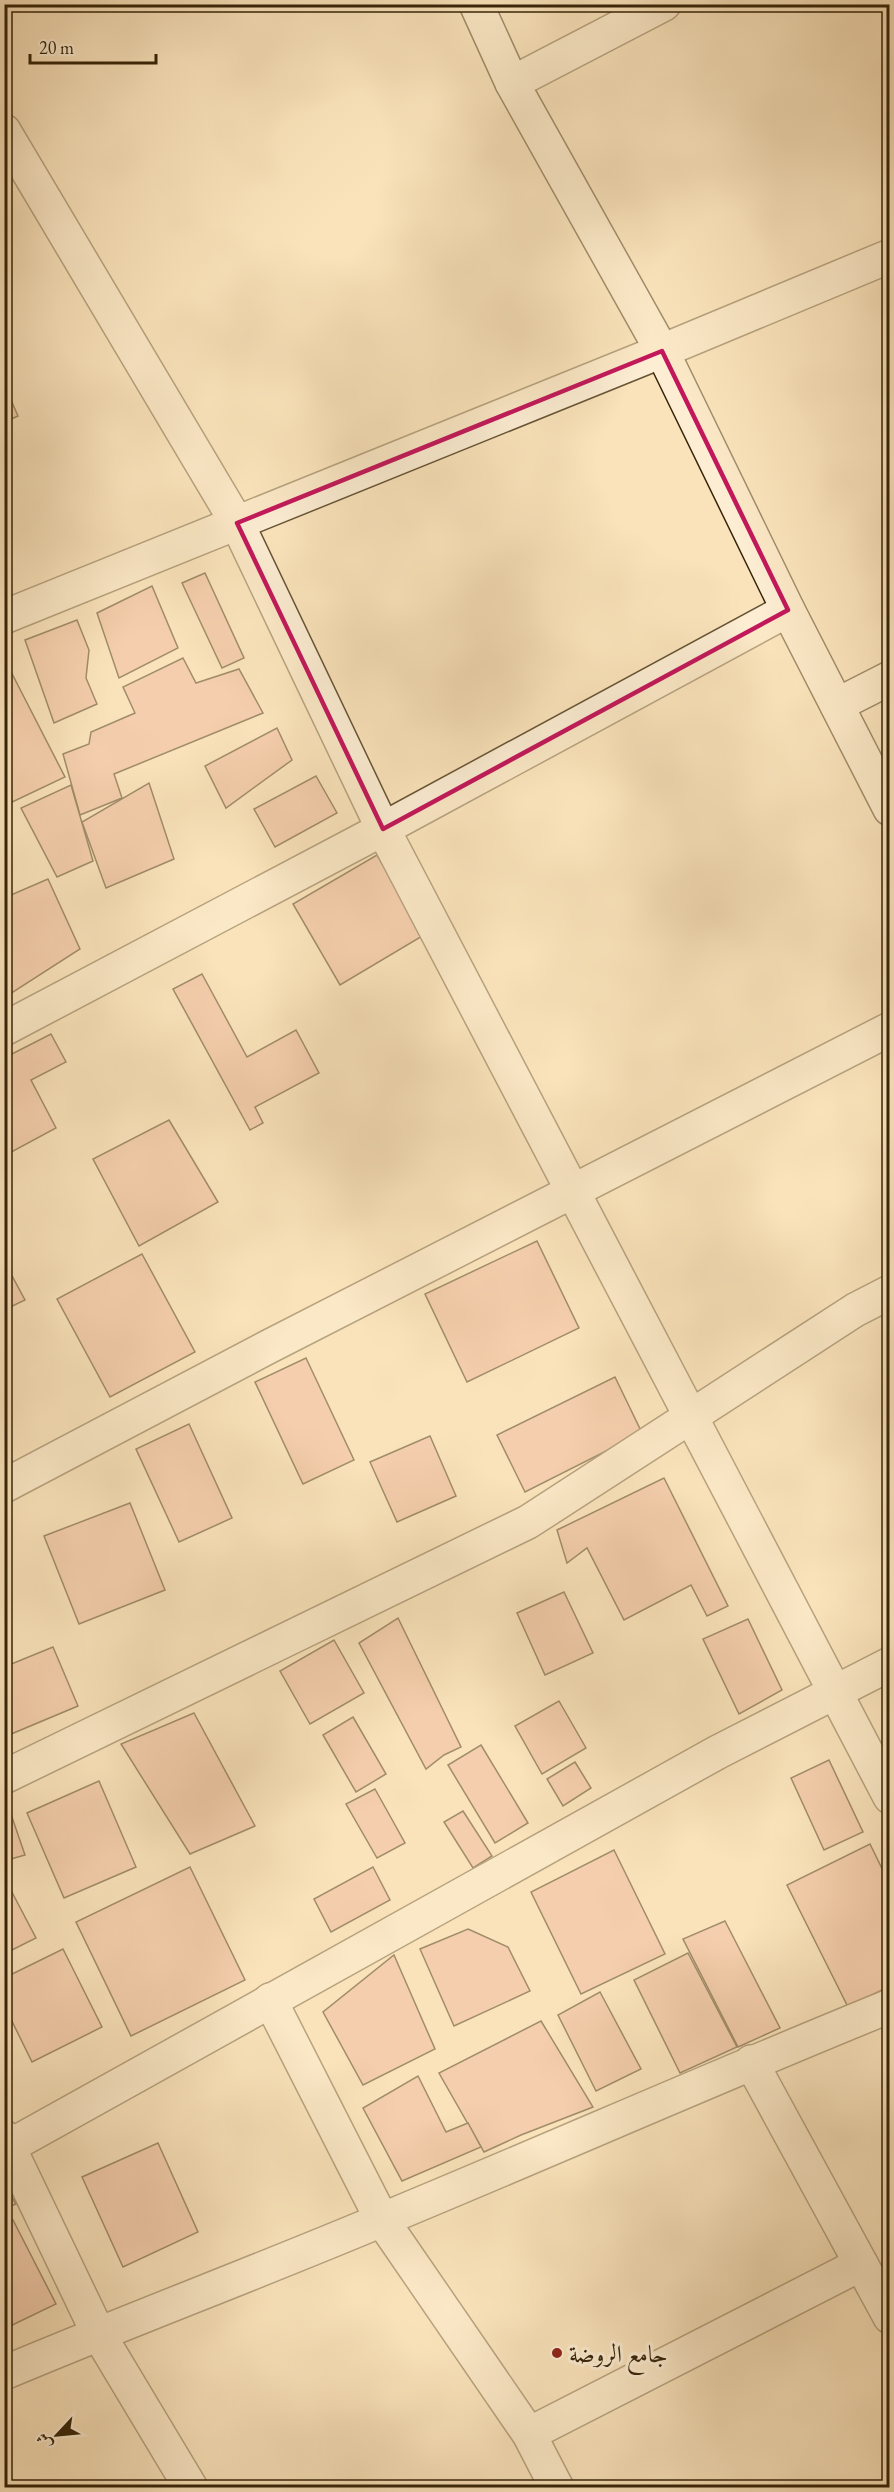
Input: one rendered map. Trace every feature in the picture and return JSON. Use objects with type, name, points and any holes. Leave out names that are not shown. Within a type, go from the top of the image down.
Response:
[{"type":"street","points":[[476,4],[512,83],[662,351],[788,610],[890,808]]},
{"type":"street","points":[[512,83],[664,4]]},
{"type":"street","points":[[4,131],[237,523],[383,829],[890,1797]]},
{"type":"street","points":[[4,617],[662,351],[890,256]]},
{"type":"street","points":[[4,1029],[383,829],[788,610]]},
{"type":"street","points":[[837,705],[890,678]]},
{"type":"street","points":[[4,1486],[268,1347],[890,1029]]},
{"type":"street","points":[[4,1777],[528,1522],[855,1310],[890,1292]]},
{"type":"street","points":[[191,2487],[98,2333],[7,2142],[270,2000],[718,1752],[890,1664]]},
{"type":"street","points":[[270,2000],[382,2220],[529,2434],[557,2487]]},
{"type":"street","points":[[4,2373],[98,2333],[382,2220],[751,2062],[890,2006]]},
{"type":"street","points":[[751,2062],[890,2318]]},
{"type":"street","points":[[529,2434],[861,2264]]},
{"type":"highlighted area","points":[[662,351],[788,610],[383,829],[237,523]]},
{"type":"building","points":[[4,384],[18,416],[4,422]]},
{"type":"building","points":[[205,573],[244,658],[222,668],[182,583]]},
{"type":"building","points":[[152,586],[178,648],[119,678],[97,613]]},
{"type":"building","points":[[77,620],[89,650],[86,678],[97,704],[54,723],[25,640]]},
{"type":"building","points":[[183,658],[196,683],[239,669],[263,713],[114,774],[122,798],[80,815],[63,754],[89,744],[91,732],[135,713],[123,687]]},
{"type":"building","points":[[5,660],[65,777],[8,804],[4,797]]},
{"type":"building","points":[[277,728],[292,760],[226,808],[205,766]]},
{"type":"building","points":[[316,776],[337,813],[275,847],[254,809]]},
{"type":"building","points":[[149,783],[174,859],[106,888],[82,822]]},
{"type":"building","points":[[71,785],[93,861],[57,877],[21,808]]},
{"type":"building","points":[[377,855],[424,935],[340,985],[293,904]]},
{"type":"building","points":[[48,879],[80,949],[7,996],[4,989],[4,898]]},
{"type":"building","points":[[202,974],[247,1057],[296,1030],[319,1073],[255,1107],[263,1123],[250,1130],[173,989]]},
{"type":"building","points":[[51,1034],[66,1062],[31,1080],[56,1128],[4,1156],[4,1058]]},
{"type":"building","points":[[169,1120],[218,1202],[139,1246],[93,1159]]},
{"type":"building","points":[[537,1241],[579,1328],[467,1382],[425,1294]]},
{"type":"building","points":[[142,1254],[195,1352],[110,1397],[57,1299]]},
{"type":"building","points":[[4,1261],[25,1300],[4,1310]]},
{"type":"building","points":[[306,1358],[354,1460],[303,1484],[255,1382]]},
{"type":"building","points":[[615,1377],[642,1433],[525,1492],[497,1435]]},
{"type":"building","points":[[189,1424],[232,1518],[179,1542],[136,1449]]},
{"type":"building","points":[[430,1436],[456,1496],[397,1522],[370,1462]]},
{"type":"building","points":[[664,1478],[728,1606],[707,1616],[691,1585],[624,1620],[587,1548],[567,1563],[557,1530]]},
{"type":"building","points":[[130,1503],[165,1590],[79,1624],[44,1536]]},
{"type":"building","points":[[564,1592],[593,1653],[545,1675],[517,1613]]},
{"type":"building","points":[[398,1618],[461,1747],[444,1755],[426,1769],[359,1643]]},
{"type":"building","points":[[748,1619],[782,1690],[739,1714],[703,1639]]},
{"type":"building","points":[[334,1640],[364,1693],[310,1724],[280,1671]]},
{"type":"building","points":[[53,1647],[78,1706],[4,1737],[4,1667]]},
{"type":"building","points":[[559,1701],[586,1748],[542,1774],[515,1726]]},
{"type":"building","points":[[194,1713],[255,1826],[190,1854],[121,1744]]},
{"type":"building","points":[[353,1717],[386,1774],[356,1792],[323,1735]]},
{"type":"building","points":[[481,1745],[528,1823],[495,1843],[448,1765]]},
{"type":"building","points":[[829,1760],[863,1832],[824,1850],[791,1778]]},
{"type":"building","points":[[575,1762],[591,1788],[563,1806],[547,1779]]},
{"type":"building","points":[[99,1781],[136,1867],[64,1898],[27,1813]]},
{"type":"building","points":[[375,1789],[405,1843],[377,1858],[346,1804]]},
{"type":"building","points":[[4,1794],[25,1855],[4,1861]]},
{"type":"building","points":[[463,1811],[492,1856],[473,1868],[444,1822]]},
{"type":"building","points":[[870,1844],[890,1885],[890,1986],[848,2007],[787,1885]]},
{"type":"building","points":[[614,1850],[665,1954],[581,1994],[531,1892]]},
{"type":"building","points":[[190,1867],[245,1980],[131,2036],[76,1922]]},
{"type":"building","points":[[373,1867],[390,1900],[331,1932],[314,1899]]},
{"type":"building","points":[[4,1877],[36,1938],[4,1954]]},
{"type":"building","points":[[725,1921],[780,2028],[738,2047],[683,1939]]},
{"type":"building","points":[[468,1929],[508,1947],[530,1991],[454,2026],[420,1949]]},
{"type":"building","points":[[63,1949],[102,2027],[32,2062],[4,2005],[4,1978]]},
{"type":"building","points":[[688,1953],[737,2047],[680,2073],[634,1980]]},
{"type":"building","points":[[394,1955],[435,2049],[363,2085],[323,2012]]},
{"type":"building","points":[[600,1992],[641,2069],[596,2091],[558,2015]]},
{"type":"building","points":[[541,2021],[593,2107],[484,2152],[439,2073]]},
{"type":"building","points":[[418,2076],[446,2132],[468,2123],[481,2147],[402,2181],[363,2108]]},
{"type":"building","points":[[158,2143],[198,2232],[123,2267],[82,2177]]},
{"type":"building","points":[[4,2184],[16,2204],[4,2208]]},
{"type":"building","points":[[13,2220],[56,2304],[4,2329],[4,2223]]},
{"type":"place","name":"جامع الروضة","points":[[557,2353]]}]
